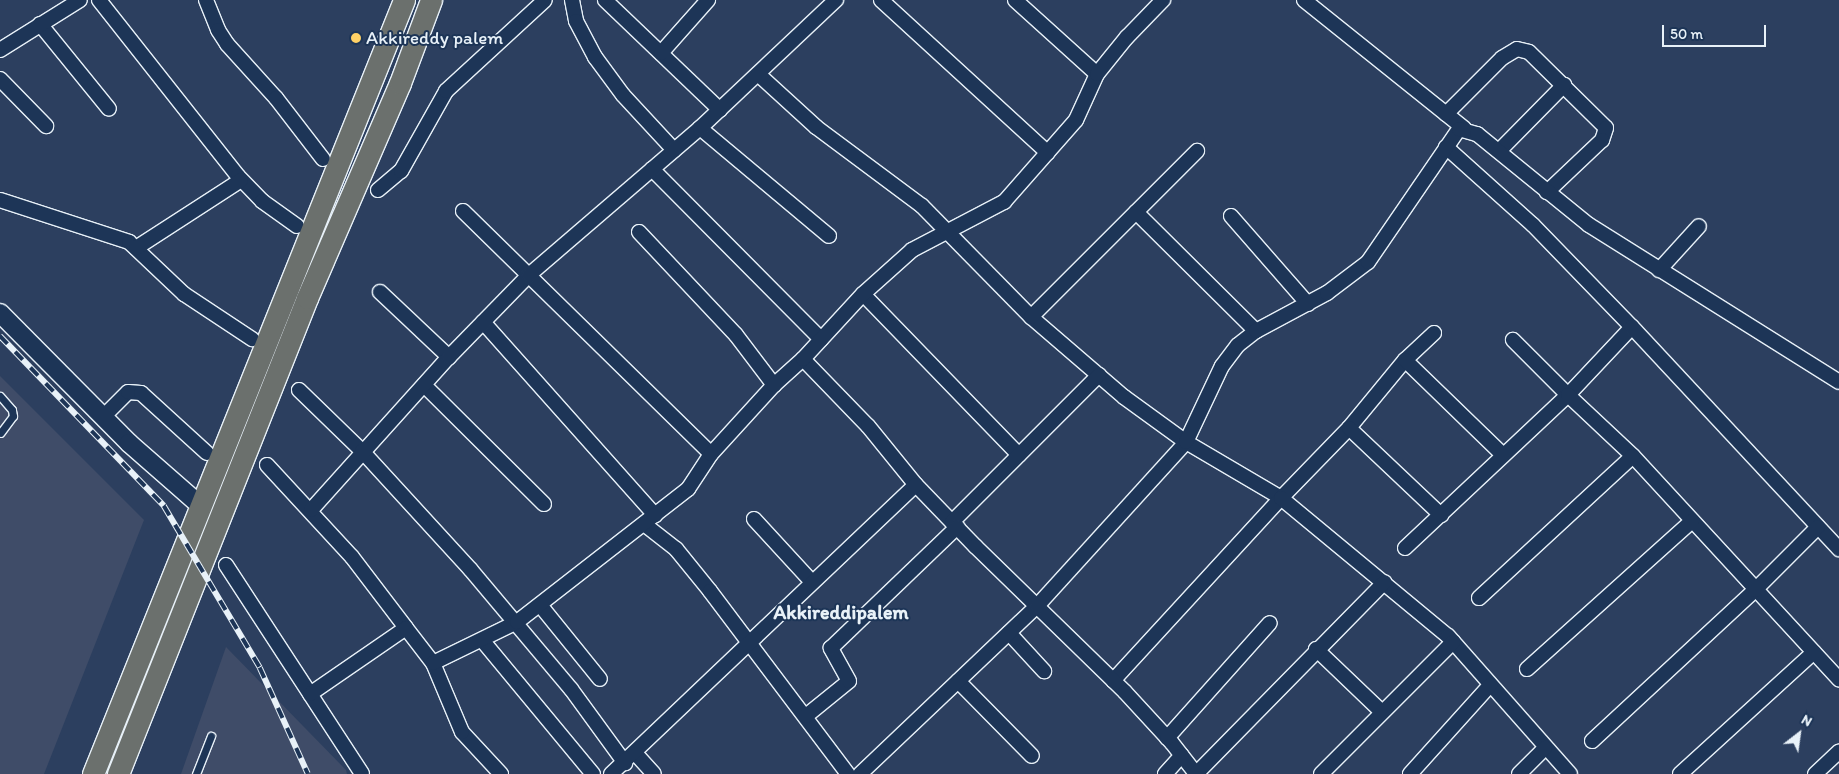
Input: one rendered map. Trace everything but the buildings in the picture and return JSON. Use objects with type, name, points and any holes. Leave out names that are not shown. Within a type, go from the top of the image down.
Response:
[{"type":"main road","points":[[93,774],[202,507],[404,0]]},
{"type":"main road","points":[[118,774],[307,298],[400,83],[431,0]]},
{"type":"street","points":[[99,0],[241,180],[262,201],[297,226]]},
{"type":"street","points":[[206,0],[218,30],[227,44],[276,98],[323,159]]},
{"type":"street","points":[[378,190],[401,171],[446,91],[546,0]]},
{"type":"street","points":[[572,0],[576,21],[595,57],[623,95],[674,150]]},
{"type":"street","points":[[605,0],[720,110]]},
{"type":"street","points":[[661,53],[708,0]]},
{"type":"street","points":[[311,510],[362,451],[449,357],[530,276],[720,110],[836,0]]},
{"type":"street","points":[[881,0],[1048,153]]},
{"type":"street","points":[[1014,0],[1097,74]]},
{"type":"street","points":[[432,663],[516,622],[688,489],[712,454],[774,385],[803,359],[863,294],[912,250],[1004,202],[1076,120],[1097,74],[1163,0]]},
{"type":"street","points":[[1304,0],[1464,128],[1499,151],[1589,226],[1839,382]]},
{"type":"street","points":[[0,50],[70,2]]},
{"type":"street","points":[[40,24],[109,109]]},
{"type":"street","points":[[1446,114],[1502,58],[1518,49],[1529,52],[1601,120],[1607,134],[1546,192]]},
{"type":"street","points":[[758,74],[816,127],[904,192],[949,232],[1031,317],[1099,375],[1186,442],[1281,498],[1384,582],[1453,642],[1570,774]]},
{"type":"street","points":[[0,79],[46,126]]},
{"type":"street","points":[[1499,151],[1564,85]]},
{"type":"street","points":[[700,128],[829,236]]},
{"type":"street","points":[[860,774],[1037,606],[1186,442],[1222,366],[1238,346],[1256,331],[1308,304],[1368,262],[1446,147],[1459,129],[1464,128]]},
{"type":"street","points":[[1446,147],[1533,225],[1632,327],[1839,549]]},
{"type":"street","points":[[1031,317],[1197,151]]},
{"type":"street","points":[[652,169],[821,339]]},
{"type":"street","points":[[136,248],[241,180]]},
{"type":"street","points":[[0,200],[75,227],[119,237],[136,248],[184,294],[252,339]]},
{"type":"street","points":[[463,212],[712,454]]},
{"type":"street","points":[[1136,212],[1256,331]]},
{"type":"street","points":[[1232,216],[1308,304]]},
{"type":"street","points":[[1659,270],[1699,226]]},
{"type":"street","points":[[639,232],[736,336],[774,385]]},
{"type":"street","points":[[380,292],[449,357]]},
{"type":"street","points":[[863,294],[1019,455]]},
{"type":"street","points":[[0,313],[152,465],[202,507]]},
{"type":"street","points":[[483,322],[676,549],[806,716],[848,774]]},
{"type":"street","points":[[1405,548],[1568,395],[1632,327]]},
{"type":"street","points":[[1114,681],[1281,498],[1349,428],[1405,360],[1434,333]]},
{"type":"street","points":[[1513,340],[1633,456],[1839,679]]},
{"type":"street","points":[[803,359],[868,426],[916,485],[1114,681],[1182,755],[1196,774],[1316,649],[1384,582]]},
{"type":"street","points":[[1405,360],[1504,455]]},
{"type":"street","points":[[806,716],[849,681],[832,654],[834,643],[954,524],[1019,455],[1099,375]]},
{"type":"street","points":[[424,385],[544,504]]},
{"type":"street","points":[[299,390],[362,451],[516,622],[630,758],[654,774]]},
{"type":"street","points":[[103,417],[128,392],[141,393],[207,453]]},
{"type":"street","points":[[1349,428],[1441,516]]},
{"type":"street","points":[[1479,598],[1633,456]]},
{"type":"street","points":[[267,465],[311,510],[352,557],[406,628],[432,663],[462,732],[501,774]]},
{"type":"street","points":[[611,774],[630,758],[748,641],[916,485]]},
{"type":"street","points":[[754,519],[812,582]]},
{"type":"street","points":[[1527,669],[1692,521]]},
{"type":"street","points":[[1592,741],[1755,590],[1818,527]]},
{"type":"street","points":[[226,566],[362,774]]},
{"type":"street","points":[[540,605],[600,679]]},
{"type":"street","points":[[1167,738],[1270,623]]},
{"type":"street","points":[[310,694],[406,628]]},
{"type":"street","points":[[1009,633],[1044,671]]},
{"type":"street","points":[[482,640],[593,774]]},
{"type":"street","points":[[1321,774],[1453,642]]},
{"type":"street","points":[[1316,649],[1382,712]]},
{"type":"street","points":[[1680,774],[1814,652]]},
{"type":"street","points":[[958,681],[1032,756]]},
{"type":"street","points":[[1410,774],[1490,685]]},
{"type":"street","points":[[1519,774],[1545,748]]},
{"type":"street","points":[[1815,774],[1839,752]]},
{"type":"street","points":[[1165,774],[1182,755]]},
{"type":"lane","points":[[0,396],[12,410],[12,416],[0,433]]},
{"type":"lane","points":[[196,774],[211,736]]},
{"type":"shaded area","points":[[0,376],[144,520],[44,774],[0,774]]},
{"type":"shaded area","points":[[226,647],[346,770],[347,774],[181,774]]},
{"type":"railway","points":[[0,336],[164,506],[260,668],[308,774]]},
{"type":"place","name":"Akkireddy palem","points":[[356,38]]},
{"type":"district","name":"Akkireddipalem","points":[[841,612]]}]
